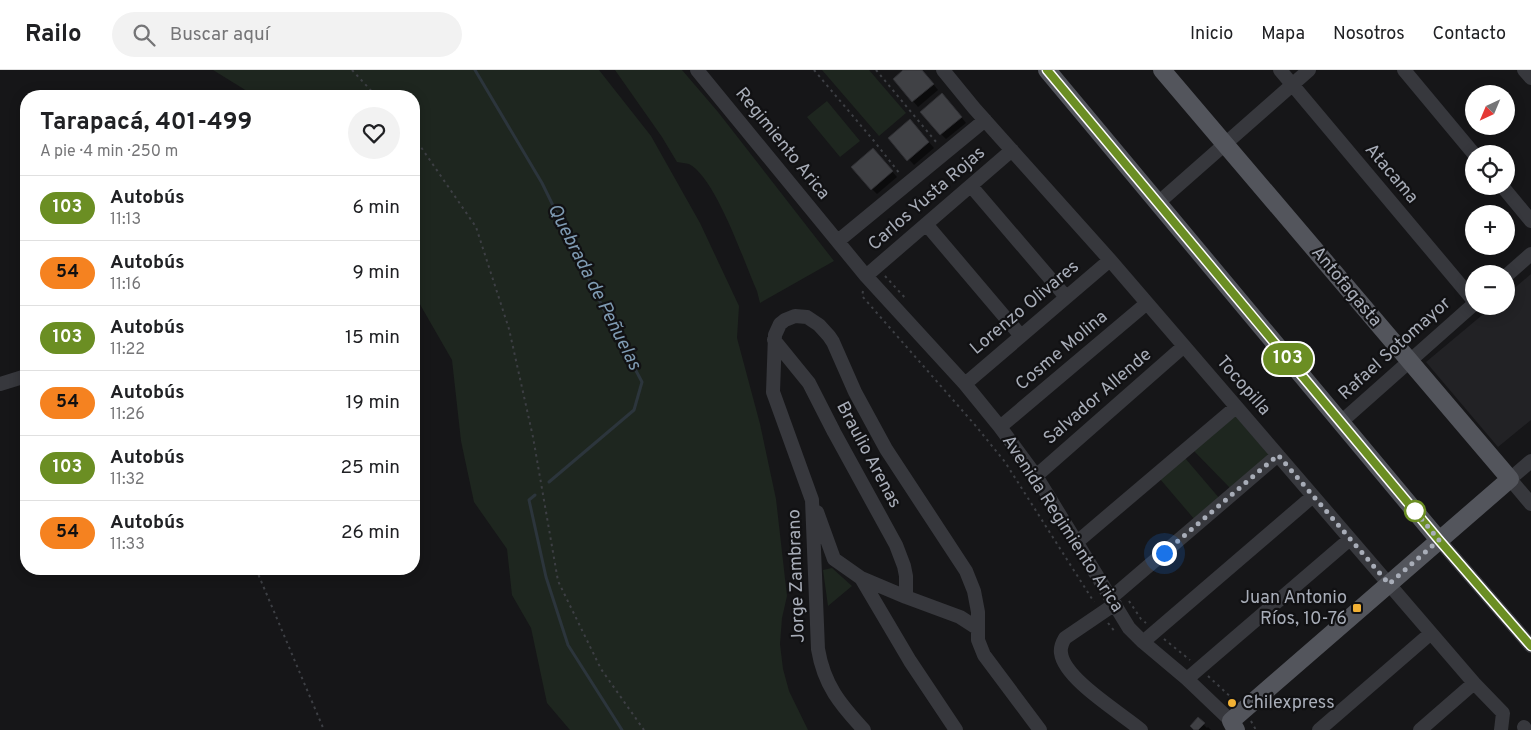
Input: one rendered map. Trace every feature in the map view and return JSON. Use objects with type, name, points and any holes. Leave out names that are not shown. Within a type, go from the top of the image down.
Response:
[{"type":"main road","points":[[1047,70],[1439,540]]},
{"type":"main road","name":"Antofagasta","points":[[1162,70],[1510,480]]},
{"type":"main road","points":[[1233,725],[1244,709],[1510,480]]},
{"type":"street","name":"Regimiento Arica","points":[[697,70],[838,241]]},
{"type":"street","name":"Tocopilla","points":[[943,70],[1110,260],[1474,683],[1503,713],[1501,730]]},
{"type":"street","name":"Atacama","points":[[1280,70],[1465,292]]},
{"type":"street","points":[[1158,203],[1309,70]]},
{"type":"street","points":[[1404,70],[1466,145]]},
{"type":"street","points":[[1524,70],[1531,78]]},
{"type":"street","points":[[838,241],[985,120]]},
{"type":"street","name":"Carlos Yusta Rojas","points":[[866,276],[1012,150]]},
{"type":"street","points":[[970,186],[1066,298]]},
{"type":"street","points":[[1509,195],[1531,221]]},
{"type":"street","points":[[926,224],[1021,336]]},
{"type":"street","name":"Avenida Regimiento Arica","points":[[838,241],[866,276],[965,384],[1000,428],[1036,476],[1129,628],[1187,679],[1233,725]]},
{"type":"street","points":[[1515,268],[1531,254]]},
{"type":"street","name":"Lorenzo Olivares","points":[[965,384],[1110,260]]},
{"type":"street","name":"Cosme Molina","points":[[1000,428],[1147,303]]},
{"type":"street","name":"Rafael Sotomayor","points":[[1341,422],[1465,311]]},
{"type":"street","name":"Jorge Zambrano","points":[[864,730],[831,690],[823,671],[818,649],[812,500],[772,392],[774,340],[777,329],[785,320],[795,316],[807,317],[824,330],[834,342],[855,392],[886,448],[966,571],[976,602],[978,628]]},
{"type":"street","name":"Braulio Arenas","points":[[774,340],[809,383],[896,545],[904,566],[906,598]]},
{"type":"street","name":"Salvador Allende","points":[[1036,476],[1184,346]]},
{"type":"street","points":[[0,384],[20,378]]},
{"type":"street","points":[[1077,542],[1236,407]]},
{"type":"street","points":[[1141,730],[1084,686],[1063,660],[1061,654],[1062,643],[1065,638],[1101,614],[1113,601],[1278,455]]},
{"type":"street","points":[[1510,480],[1531,461]]},
{"type":"street","name":"Antofagasta","points":[[1510,480],[1531,504]]},
{"type":"street","points":[[1143,642],[1313,496]]},
{"type":"street","points":[[812,500],[834,559],[860,578],[906,598],[960,617],[978,628],[978,640],[984,655],[1040,730]]},
{"type":"street","points":[[1187,679],[1350,539]]},
{"type":"street","points":[[1439,540],[1530,643]]},
{"type":"street","points":[[814,562],[834,559]]},
{"type":"street","points":[[860,578],[910,661],[956,730]]},
{"type":"street","points":[[1319,730],[1431,633]]},
{"type":"street","points":[[1420,730],[1474,683]]},
{"type":"path","points":[[352,70],[370,90]]},
{"type":"path","points":[[814,70],[874,141],[907,184]]},
{"type":"path","points":[[876,70],[945,152]]},
{"type":"path","points":[[420,146],[476,227],[509,329],[533,436],[558,582],[601,669],[644,730]]},
{"type":"path","points":[[866,276],[862,296],[1000,456],[1020,484],[1101,614],[1116,633]]},
{"type":"path","points":[[259,575],[324,730]]},
{"type":"path","points":[[1156,632],[1200,668],[1244,709]]},
{"type":"shaded area","name":"Quebrada de Peñuelas","points":[[213,70],[599,70],[651,136],[700,223],[739,306],[737,338],[760,424],[776,499],[787,596],[782,618],[780,644],[783,669],[789,691],[808,730],[570,730],[547,703],[531,628],[512,595],[507,549],[474,502],[461,441],[452,360],[420,304],[420,90],[245,90]]},
{"type":"shaded area","points":[[615,70],[682,70],[718,112],[834,261],[760,303],[737,242],[709,186],[699,172],[689,164],[677,162],[662,137]]},
{"type":"shaded area","points":[[822,70],[869,70],[906,113],[879,136]]},
{"type":"shaded area","points":[[827,101],[860,141],[840,157],[807,117]]},
{"type":"shaded area","points":[[1531,274],[1531,420],[1498,447],[1426,362],[1482,315],[1515,315],[1515,287]]},
{"type":"shaded area","points":[[1234,414],[1269,455],[1230,488],[1193,450]]},
{"type":"shaded area","points":[[1185,458],[1220,499],[1195,520],[1160,479]]},
{"type":"shaded area","points":[[832,568],[852,586],[828,606],[823,570]]},
{"type":"building","points":[[903,70],[922,70],[934,84],[912,102],[893,79]]},
{"type":"building","points":[[942,93],[962,117],[940,135],[920,112]]},
{"type":"building","points":[[910,119],[929,142],[907,161],[888,138]]},
{"type":"building","points":[[873,148],[893,171],[871,190],[851,167]]},
{"type":"building","points":[[1198,717],[1205,723],[1198,730],[1194,730],[1190,726]]},
{"type":"waterway","name":"Quebrada de Peñuelas","points":[[475,70],[542,183],[608,318],[642,382],[634,410],[549,482]]},
{"type":"waterway","name":"Quebrada de Peñuelas","points":[[535,495],[529,500],[546,577],[568,645],[622,730]]},
{"type":"bus line","name":"103","points":[[1047,70],[1439,540],[1531,646]]},
{"type":"place","name":"Juan Antonio Ríos, 10-76","points":[[1357,608]]},
{"type":"place","name":"Chilexpress","points":[[1232,703]]},
{"type":"route","points":[[1164,553],[1278,455],[1389,584],[1439,540],[1415,511]]}]
